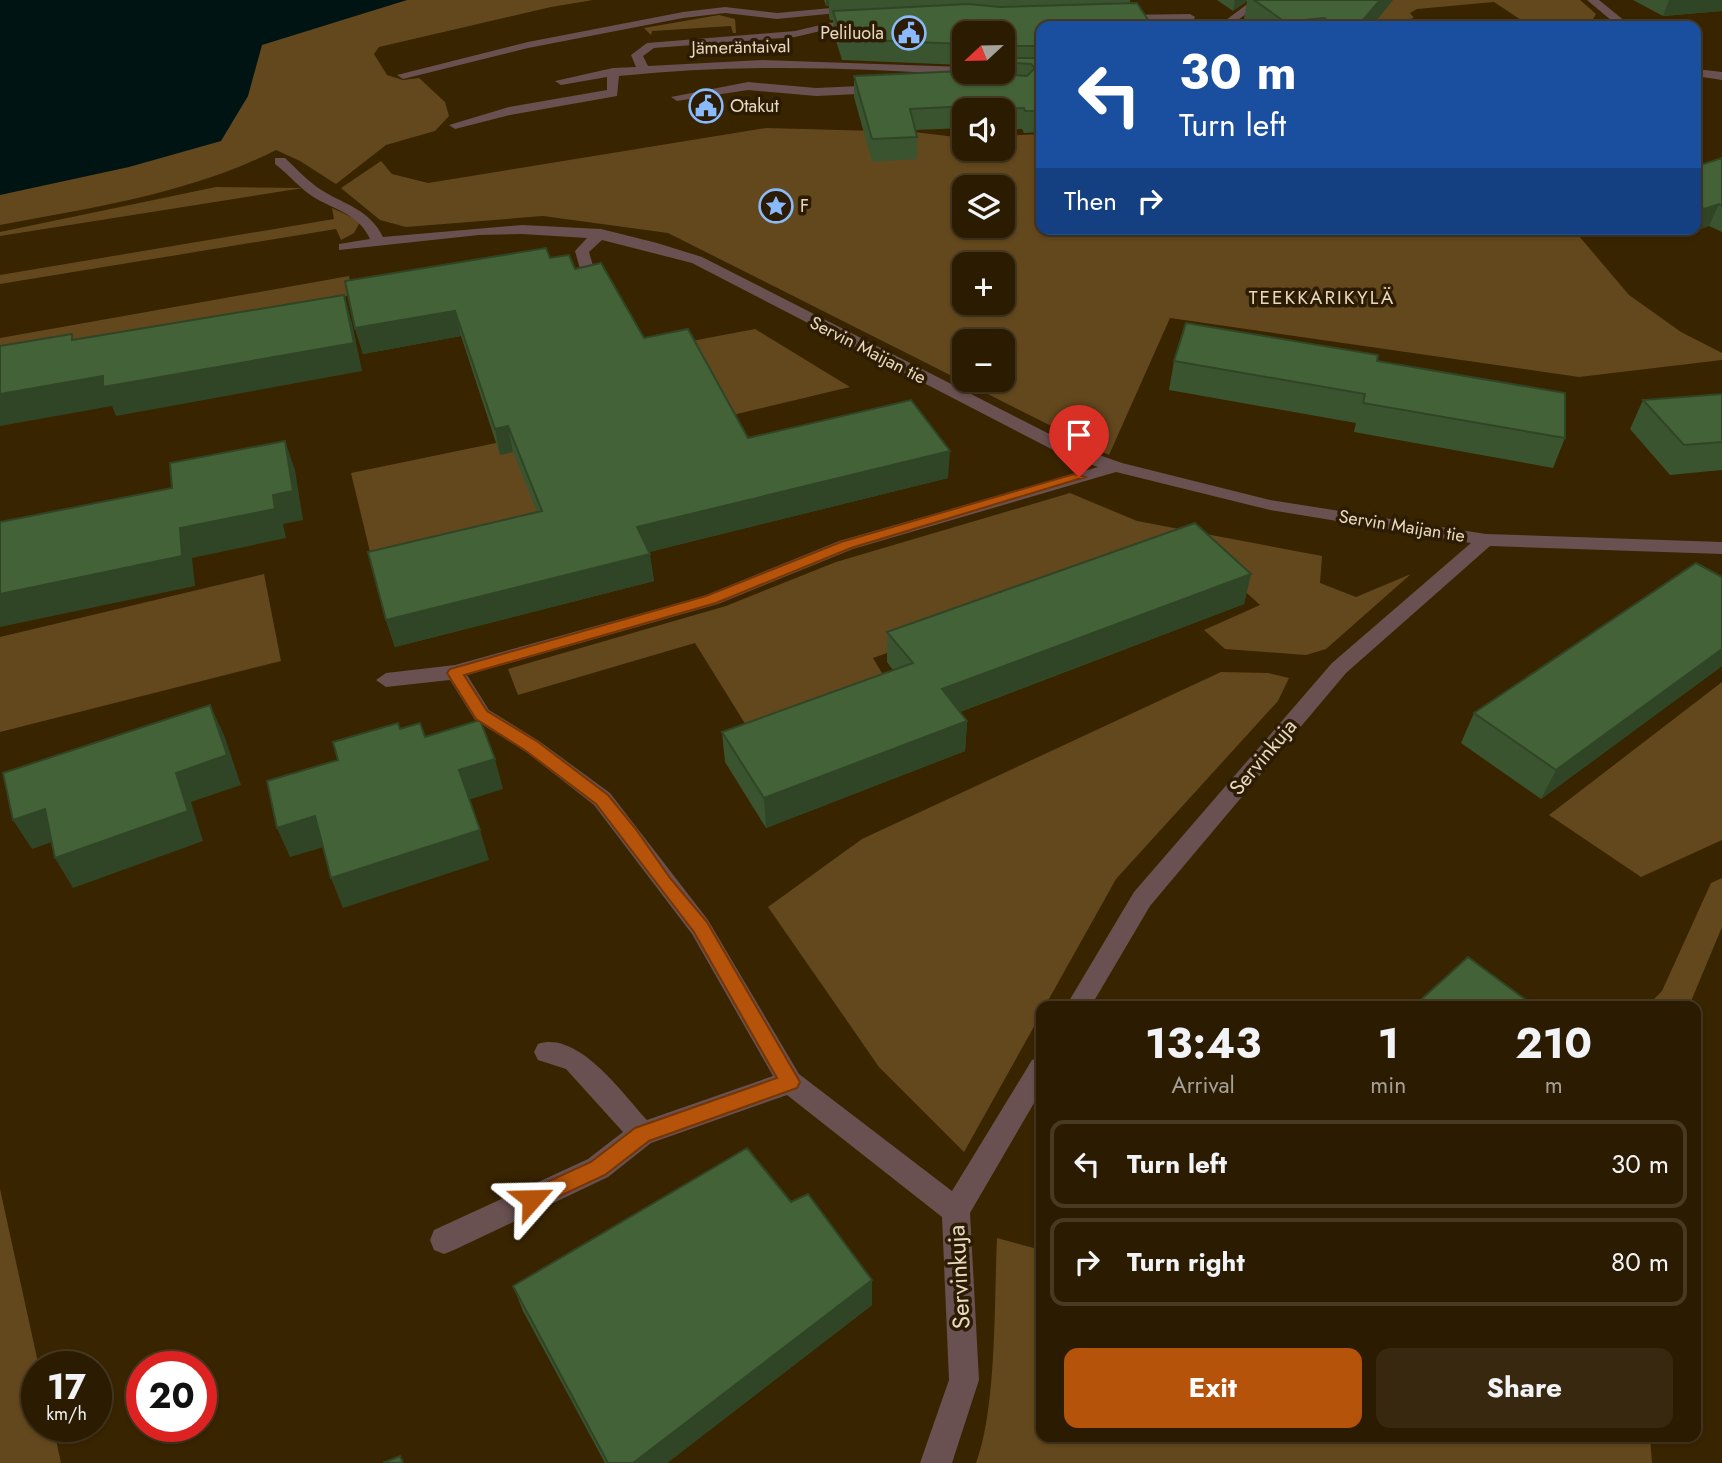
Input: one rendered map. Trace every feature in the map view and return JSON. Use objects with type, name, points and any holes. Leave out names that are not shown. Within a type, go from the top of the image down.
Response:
[{"type":"street","points":[[1592,0],[1619,21]]},
{"type":"street","points":[[1230,21],[1254,4]]},
{"type":"street","points":[[1180,6],[1194,21]]},
{"type":"street","points":[[403,75],[528,45],[683,15],[724,10],[777,16],[871,7]]},
{"type":"street","points":[[746,13],[754,37]]},
{"type":"street","points":[[1107,18],[1190,17]]},
{"type":"street","points":[[643,69],[637,55],[651,45],[795,34],[829,26],[869,24]]},
{"type":"street","name":"Jämeräntaival","points":[[561,80],[643,69],[818,63],[952,70]]},
{"type":"street","points":[[455,125],[509,111],[613,93],[613,72]]},
{"type":"street","points":[[1701,74],[1722,76]]},
{"type":"street","points":[[677,97],[748,86],[816,92],[890,89]]},
{"type":"street","points":[[280,161],[323,197],[358,211],[373,229],[378,242]]},
{"type":"street","name":"Servin Maijan tie","points":[[344,247],[519,228],[601,233],[646,243],[698,260],[764,293],[809,320],[1053,443],[1115,467],[1270,505],[1486,540],[1722,548]]},
{"type":"street","points":[[591,283],[582,251],[601,233]]},
{"type":"street","points":[[386,680],[455,673],[711,600],[846,545],[1115,467]]},
{"type":"street","name":"Servinkuja","points":[[1081,1001],[1143,899],[1339,668],[1486,540]]},
{"type":"street","points":[[455,673],[482,715],[532,746],[602,799],[700,927],[790,1082],[956,1211]]},
{"type":"street","points":[[547,1052],[574,1060],[642,1135]]},
{"type":"street","name":"Servinkuja","points":[[936,1463],[964,1380],[956,1211],[1036,1076]]},
{"type":"street","points":[[444,1240],[598,1168],[642,1135],[790,1082]]},
{"type":"shaded area","points":[[0,0],[407,0],[262,45],[248,96],[221,141],[129,167],[0,195]]},
{"type":"shaded area","points":[[353,0],[593,0],[551,7],[379,47],[374,54],[387,75],[403,80],[419,78],[445,102],[449,116],[435,131],[386,145],[336,184],[300,161],[276,150],[244,165],[176,188],[106,205],[0,225],[0,127]]},
{"type":"shaded area","points":[[1336,0],[1580,0],[1596,14],[1593,19],[1572,21],[1522,21],[1494,2],[1417,9],[1410,13],[1414,18],[1379,21]]},
{"type":"shaded area","points":[[719,15],[735,19],[736,33],[733,33],[731,26],[652,31],[651,35],[644,28]]},
{"type":"shaded area","points":[[766,128],[914,132],[952,137],[952,161],[1015,161],[1015,135],[1036,134],[1036,235],[1578,235],[1629,295],[1681,332],[1722,353],[1722,360],[1579,377],[1170,318],[1109,455],[984,392],[1015,392],[1015,329],[952,329],[952,376],[668,233],[543,216],[406,227],[380,220],[341,188],[381,161],[392,174],[428,183]]},
{"type":"shaded area","points":[[216,187],[303,188],[0,236],[0,232]]},
{"type":"shaded area","points":[[332,208],[358,220],[359,224],[354,233],[341,240],[336,229],[0,284],[0,275],[334,219]]},
{"type":"shaded area","points":[[349,276],[353,295],[0,354],[0,338]]},
{"type":"shaded area","points":[[755,329],[850,387],[724,417],[639,351]]},
{"type":"shaded area","points":[[496,443],[620,495],[371,556],[351,473]]},
{"type":"shaded area","points":[[1070,493],[1137,521],[1322,556],[1320,583],[1356,597],[1411,574],[1326,649],[1306,655],[1225,649],[1204,630],[1260,605],[1193,544],[873,658],[892,690],[754,738],[695,643],[518,695],[508,669],[726,606],[836,562]]},
{"type":"shaded area","points":[[264,574],[281,661],[0,732],[0,637]]},
{"type":"shaded area","points":[[1221,672],[1268,673],[1289,678],[1278,701],[1116,879],[1048,1001],[1036,1001],[1036,1023],[964,1152],[879,1067],[768,907],[862,839]]},
{"type":"shaded area","points":[[1722,682],[1722,840],[1641,877],[1549,815]]},
{"type":"shaded area","points":[[1722,878],[1722,927],[1691,1001],[1652,1001],[1662,991],[1711,883]]},
{"type":"shaded area","points":[[0,1189],[35,1351],[21,1351],[21,1442],[56,1442],[61,1463],[0,1463]]},
{"type":"shaded area","points":[[997,1238],[1036,1249],[1036,1442],[1650,1442],[1652,1463],[976,1463],[988,1413],[995,1322]]},
{"type":"building","points":[[1254,0],[1380,0],[1363,20],[1328,21],[1324,18],[1284,21]]},
{"type":"building","points":[[1137,3],[1149,21],[1036,21],[1036,46],[1015,46],[1015,21],[952,21],[952,44],[842,39],[833,11],[968,4],[1000,7]]},
{"type":"building","points":[[1015,58],[1036,58],[1036,111],[1015,108],[1015,98],[952,98],[952,107],[910,109],[917,137],[872,139],[854,76],[952,72],[952,84],[1015,84],[1015,75],[1027,76],[1035,68],[1031,64],[1015,63]]},
{"type":"building","points":[[1722,158],[1722,206],[1719,204],[1701,208],[1701,162],[1704,164]]},
{"type":"building","points":[[546,248],[550,258],[569,255],[575,269],[601,263],[644,338],[688,329],[748,438],[911,400],[950,451],[637,527],[650,554],[386,620],[368,552],[542,511],[508,426],[495,429],[455,311],[355,328],[345,281]]},
{"type":"building","points":[[344,295],[354,343],[103,387],[103,376],[0,394],[0,346],[72,334],[72,340]]},
{"type":"building","points":[[1186,323],[1378,355],[1377,361],[1565,393],[1565,438],[1363,403],[1365,394],[1174,361]]},
{"type":"building","points":[[1722,394],[1722,442],[1684,445],[1643,400]]},
{"type":"building","points":[[285,441],[293,491],[273,495],[275,509],[180,528],[182,556],[0,594],[0,522],[172,488],[170,463]]},
{"type":"building","points":[[1195,523],[1251,574],[942,689],[967,721],[764,798],[722,732],[913,663],[887,632]]},
{"type":"building","points":[[1696,563],[1722,577],[1722,649],[1556,770],[1474,713]]},
{"type":"building","points":[[210,705],[227,755],[176,773],[188,811],[55,858],[45,809],[13,820],[3,773]]},
{"type":"building","points":[[480,720],[495,759],[459,770],[480,830],[331,878],[315,816],[277,828],[267,781],[338,760],[333,742],[398,723],[400,729],[420,723],[425,737]]},
{"type":"building","points":[[1468,957],[1527,1001],[1420,1001]]},
{"type":"building","points":[[747,1148],[791,1202],[808,1194],[872,1280],[633,1463],[608,1463],[513,1286]]},
{"type":"building","points":[[400,1456],[403,1463],[383,1463]]},
{"type":"place","name":"Peliluola","points":[[909,33]]},
{"type":"place","name":"Otakut","points":[[706,106]]},
{"type":"place","name":"F","points":[[776,206]]},
{"type":"district","name":"TEEKKARIKYLÄ","points":[[1322,297]]},
{"type":"route","points":[[532,1199],[598,1168],[642,1135],[790,1082],[700,927],[602,799],[532,746],[482,715],[455,673],[711,600],[786,567],[846,545],[1079,477]]}]
